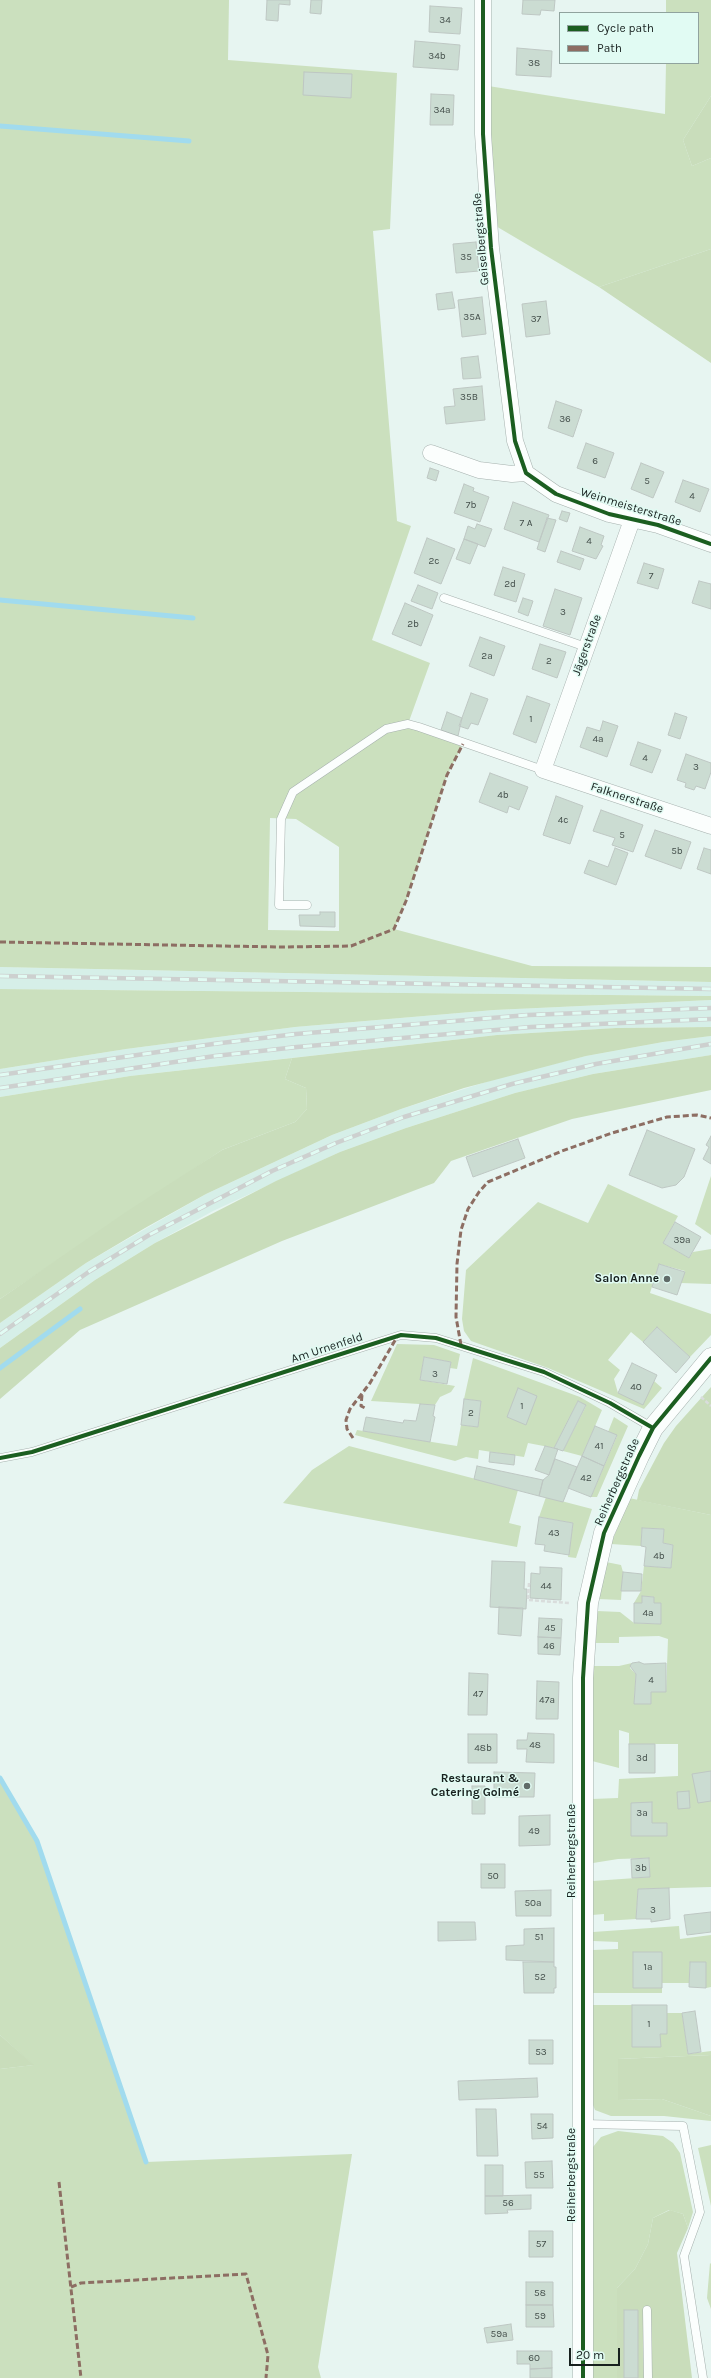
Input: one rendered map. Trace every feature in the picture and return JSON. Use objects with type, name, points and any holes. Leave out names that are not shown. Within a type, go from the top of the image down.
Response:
[{"type":"street","name":"Geiselbergstraße","points":[[482,0],[483,134],[491,248],[514,441],[526,473]]},
{"type":"street","points":[[431,453],[479,470],[512,474],[526,473]]},
{"type":"street","name":"Weinmeisterstraße","points":[[526,473],[556,494],[609,514],[658,525],[711,544]]},
{"type":"street","name":"Jägerstraße","points":[[543,770],[632,520]]},
{"type":"street","name":"Falknerstraße","points":[[543,770],[711,826]]},
{"type":"street","name":"Reiherbergstraße","points":[[583,2378],[582,1685],[588,1603],[604,1533],[619,1498],[653,1428],[711,1358]]},
{"type":"lane","points":[[444,598],[586,647]]},
{"type":"lane","points":[[307,906],[279,905],[281,819],[293,792],[386,729],[408,724],[543,770]]},
{"type":"lane","name":"Am Urnenfeld","points":[[0,1458],[32,1452],[401,1335],[436,1338],[544,1372],[610,1403],[653,1428]]},
{"type":"lane","points":[[582,2124],[683,2126],[700,2212],[684,2256],[703,2378]]},
{"type":"lane","points":[[647,2310],[648,2378]]},
{"type":"path","points":[[696,1392],[711,1406]]},
{"type":"path","points":[[529,1583],[528,1600],[588,1603]]},
{"type":"shaded area","points":[[0,967],[711,982],[711,996],[0,989]]},
{"type":"shaded area","points":[[711,1000],[711,1027],[616,1028],[497,1035],[130,1076],[0,1097],[0,1069],[126,1049],[295,1027],[494,1010]]},
{"type":"shaded area","points":[[711,1036],[711,1055],[593,1074],[515,1093],[406,1128],[340,1152],[213,1211],[155,1243],[95,1280],[0,1348],[0,1323],[86,1263],[206,1194],[332,1135],[401,1109],[508,1075],[586,1056],[663,1042]]},
{"type":"green space","points":[[0,0],[229,0],[228,60],[397,73],[390,229],[373,231],[397,521],[411,526],[372,640],[430,663],[408,724],[463,744],[447,775],[406,901],[394,929],[532,966],[711,967],[711,982],[0,967]],"holes":[[[270,818],[296,819],[339,847],[339,931],[268,930]]]},
{"type":"green space","points":[[666,0],[711,0],[711,96],[683,140],[692,166],[711,158],[711,249],[599,287],[489,222],[482,85],[665,114],[666,64],[699,64],[699,12],[666,12]]},
{"type":"green space","points":[[711,96],[711,158],[692,166],[683,140]]},
{"type":"green space","points":[[711,249],[711,363],[599,287]]},
{"type":"green space","points":[[0,989],[711,996],[711,1000],[494,1010],[295,1027],[126,1049],[0,1069]]},
{"type":"green space","points":[[711,1027],[711,1036],[663,1042],[586,1056],[464,1088],[401,1109],[332,1135],[206,1194],[145,1228],[86,1263],[0,1323],[0,1299],[126,1212],[222,1150],[295,1122],[307,1109],[306,1088],[285,1079],[292,1058],[497,1035],[616,1028]]},
{"type":"green space","points":[[711,1055],[711,1090],[572,1119],[451,1161],[434,1183],[282,1241],[80,1330],[0,1399],[0,1348],[95,1280],[155,1243],[276,1181],[340,1152],[406,1128],[515,1093],[593,1074]]},
{"type":"green space","points":[[292,1058],[285,1079],[306,1088],[307,1109],[295,1122],[222,1150],[0,1299],[0,1097],[130,1076]]},
{"type":"green space","points":[[711,1176],[711,1235],[695,1224]]},
{"type":"green space","points":[[608,1184],[678,1216],[663,1243],[689,1258],[693,1252],[711,1249],[711,1284],[681,1283],[685,1271],[659,1264],[650,1293],[711,1314],[711,1335],[690,1357],[657,1327],[643,1342],[631,1332],[608,1360],[620,1370],[614,1379],[618,1393],[654,1381],[662,1388],[644,1409],[548,1368],[471,1341],[464,1331],[462,1319],[466,1270],[538,1202],[588,1223]]},
{"type":"green space","points":[[397,1344],[434,1345],[460,1354],[457,1369],[450,1368],[451,1362],[424,1357],[420,1380],[455,1386],[451,1392],[440,1397],[435,1405],[371,1401]]},
{"type":"green space","points":[[473,1358],[580,1397],[602,1410],[582,1456],[563,1451],[586,1406],[578,1401],[554,1448],[528,1443],[524,1457],[479,1450],[478,1459],[466,1457],[455,1461],[355,1435],[357,1430],[457,1446],[461,1425],[478,1427],[481,1401],[464,1399]]},
{"type":"green space","points":[[711,1387],[711,1515],[637,1500],[639,1490],[664,1443],[676,1426]]},
{"type":"green space","points":[[614,1417],[628,1426],[597,1497],[591,1497],[617,1436],[608,1432]]},
{"type":"green space","points":[[349,1446],[518,1490],[509,1523],[521,1526],[517,1547],[283,1503],[312,1470]]},
{"type":"green space","points":[[546,1497],[592,1509],[576,1558],[568,1557],[573,1523],[539,1517]]},
{"type":"green space","points":[[629,1498],[711,1515],[711,1887],[638,1889],[636,1919],[604,1921],[604,1914],[592,1915],[593,1881],[650,1877],[649,1858],[618,1859],[593,1863],[592,1799],[618,1798],[619,1779],[678,1776],[678,1744],[629,1744],[629,1733],[619,1730],[619,1768],[592,1761],[593,1666],[619,1666],[632,1663],[630,1668],[636,1674],[634,1704],[651,1704],[651,1692],[666,1692],[668,1639],[659,1636],[619,1637],[619,1643],[595,1643],[597,1611],[620,1612],[634,1623],[661,1624],[661,1603],[654,1603],[654,1597],[643,1596],[642,1603],[634,1603],[641,1591],[644,1566],[671,1568],[673,1545],[663,1543],[664,1529],[642,1528],[641,1546],[611,1544]]},
{"type":"green space","points":[[606,1562],[621,1565],[623,1572],[621,1600],[598,1599]]},
{"type":"green space","points":[[0,1778],[37,1841],[146,2162],[352,2154],[318,2367],[321,2378],[0,2378],[0,2069],[33,2065],[0,2035]]},
{"type":"green space","points":[[679,1926],[680,1939],[711,1935],[711,1987],[706,1988],[706,1962],[690,1962],[689,1983],[662,1983],[662,1952],[633,1952],[633,1988],[662,1988],[662,1993],[593,1993],[593,1950],[618,1949],[618,1942],[593,1941],[593,1932]]},
{"type":"green space","points":[[593,2005],[632,2005],[632,2047],[660,2047],[660,2034],[667,2034],[667,2013],[682,2013],[688,2054],[711,2051],[711,2055],[618,2059],[618,2100],[662,2099],[711,2116],[711,2121],[664,2116],[611,2116],[595,2110],[593,2105]]},
{"type":"green space","points":[[0,2035],[34,2065],[0,2069]]},
{"type":"green space","points":[[711,2055],[711,2116],[662,2099],[618,2100],[618,2059]]},
{"type":"green space","points":[[618,2131],[663,2136],[673,2143],[680,2153],[693,2212],[688,2228],[683,2214],[669,2210],[653,2218],[648,2244],[635,2269],[617,2288],[617,2378],[593,2378],[593,2147],[601,2137]]},
{"type":"green space","points":[[711,2145],[711,2206],[698,2148]]},
{"type":"green space","points":[[670,2210],[683,2214],[688,2228],[677,2253],[692,2378],[617,2378],[617,2288],[635,2269],[648,2244],[653,2218]]},
{"type":"green space","points":[[710,2263],[711,2264],[711,2309],[707,2298]]},
{"type":"building","points":[[267,0],[290,0],[290,5],[279,4],[278,21],[266,20]]},
{"type":"building","points":[[311,0],[322,0],[321,14],[310,13]]},
{"type":"building","points":[[523,0],[555,0],[554,11],[541,10],[540,15],[522,14]]},
{"type":"building","points":[[430,6],[462,8],[460,34],[429,32]]},
{"type":"building","points":[[415,41],[460,45],[458,70],[413,67]]},
{"type":"building","points":[[517,48],[552,51],[551,77],[516,75]]},
{"type":"building","points":[[304,72],[352,74],[351,98],[303,95]]},
{"type":"building","points":[[431,94],[454,95],[453,125],[430,125]]},
{"type":"building","points":[[476,242],[479,271],[456,273],[453,244]]},
{"type":"building","points":[[452,292],[455,308],[438,310],[436,294]]},
{"type":"building","points":[[482,297],[486,334],[462,337],[458,300]]},
{"type":"building","points":[[546,301],[550,334],[526,337],[522,304]]},
{"type":"building","points":[[478,356],[481,378],[463,379],[461,358]]},
{"type":"building","points":[[482,386],[485,420],[446,424],[444,407],[455,406],[453,389]]},
{"type":"building","points":[[556,401],[582,410],[573,437],[548,428]]},
{"type":"building","points":[[586,443],[614,453],[605,478],[577,468]]},
{"type":"building","points":[[641,463],[664,472],[653,498],[631,489]]},
{"type":"building","points":[[430,468],[439,471],[436,481],[427,478]]},
{"type":"building","points":[[683,480],[709,489],[700,512],[675,502]]},
{"type":"building","points":[[464,484],[474,488],[473,491],[489,497],[480,522],[454,513]]},
{"type":"building","points":[[513,502],[549,515],[539,542],[504,529]]},
{"type":"building","points":[[562,511],[570,513],[567,522],[559,519]]},
{"type":"building","points":[[547,518],[556,520],[545,552],[537,549]]},
{"type":"building","points":[[477,524],[492,529],[485,547],[464,539],[468,526],[475,529]]},
{"type":"building","points":[[580,527],[604,536],[601,545],[603,546],[596,559],[572,551]]},
{"type":"building","points":[[427,538],[455,549],[441,584],[414,573]]},
{"type":"building","points":[[464,539],[478,544],[470,564],[456,559]]},
{"type":"building","points":[[561,551],[584,559],[580,570],[557,562]]},
{"type":"building","points":[[644,563],[664,569],[658,589],[637,583]]},
{"type":"building","points":[[503,567],[525,574],[516,602],[494,595]]},
{"type":"building","points":[[699,581],[711,584],[711,609],[692,603]]},
{"type":"building","points":[[418,585],[438,593],[432,609],[411,601]]},
{"type":"building","points":[[555,589],[582,598],[570,635],[543,626]]},
{"type":"building","points":[[523,598],[533,601],[528,616],[518,612]]},
{"type":"building","points":[[405,603],[433,615],[421,646],[392,634]]},
{"type":"building","points":[[480,637],[505,646],[494,676],[469,666]]},
{"type":"building","points":[[540,644],[566,652],[557,678],[532,669]]},
{"type":"building","points":[[471,693],[488,699],[478,725],[471,723],[468,729],[459,726]]},
{"type":"building","points":[[527,696],[550,704],[536,743],[513,734]]},
{"type":"building","points":[[447,712],[462,718],[458,736],[441,730]]},
{"type":"building","points":[[675,713],[687,717],[680,739],[668,735]]},
{"type":"building","points":[[603,721],[618,726],[607,757],[580,747],[587,727],[600,731]]},
{"type":"building","points":[[638,742],[661,750],[652,773],[630,765]]},
{"type":"building","points":[[686,754],[711,763],[711,772],[705,789],[696,786],[694,790],[685,787],[686,783],[677,780]]},
{"type":"building","points":[[490,773],[528,787],[519,810],[509,806],[507,813],[479,802]]},
{"type":"building","points":[[556,796],[583,806],[570,844],[543,835]]},
{"type":"building","points":[[601,810],[643,825],[633,852],[612,845],[615,838],[593,831]]},
{"type":"building","points":[[655,830],[691,842],[681,869],[645,856]]},
{"type":"building","points":[[615,848],[628,853],[616,885],[584,873],[589,860],[608,867]]},
{"type":"building","points":[[704,848],[711,850],[711,874],[697,869]]},
{"type":"building","points":[[320,912],[335,912],[335,927],[300,926],[299,915],[320,915]]},
{"type":"building","points":[[647,1130],[695,1149],[684,1177],[676,1185],[662,1188],[629,1175]]},
{"type":"building","points":[[711,1136],[711,1164],[703,1159],[709,1147],[706,1145]]},
{"type":"building","points":[[518,1139],[525,1158],[473,1177],[466,1157]]},
{"type":"building","points":[[675,1222],[701,1237],[689,1258],[663,1243]]},
{"type":"building","points":[[659,1264],[685,1272],[677,1295],[652,1287]]},
{"type":"building","points":[[657,1327],[690,1357],[676,1373],[643,1342]]},
{"type":"building","points":[[424,1357],[451,1362],[447,1384],[420,1380]]},
{"type":"building","points":[[632,1363],[657,1375],[643,1405],[618,1393]]},
{"type":"building","points":[[518,1388],[537,1396],[526,1425],[507,1417]]},
{"type":"building","points":[[464,1399],[481,1401],[478,1427],[461,1425]]},
{"type":"building","points":[[578,1401],[586,1405],[563,1451],[554,1448]]},
{"type":"building","points":[[420,1404],[435,1405],[433,1416],[435,1417],[430,1442],[363,1431],[366,1417],[403,1423],[404,1420],[416,1421]]},
{"type":"building","points":[[595,1426],[617,1435],[604,1466],[582,1456]]},
{"type":"building","points":[[545,1446],[558,1449],[549,1475],[535,1470]]},
{"type":"building","points":[[490,1452],[515,1455],[514,1465],[489,1462]]},
{"type":"building","points":[[582,1456],[604,1466],[591,1497],[568,1488]]},
{"type":"building","points":[[555,1459],[577,1467],[563,1502],[539,1496],[543,1480],[549,1475]]},
{"type":"building","points":[[477,1466],[543,1480],[539,1496],[474,1479]]},
{"type":"building","points":[[539,1517],[573,1523],[569,1555],[544,1551],[545,1545],[535,1544]]},
{"type":"building","points":[[642,1528],[664,1529],[663,1543],[673,1545],[671,1568],[644,1566],[646,1547],[641,1546]]},
{"type":"building","points":[[492,1561],[525,1562],[524,1589],[527,1589],[526,1609],[490,1607]]},
{"type":"building","points":[[540,1567],[562,1568],[561,1600],[530,1598],[531,1573],[540,1574]]},
{"type":"building","points":[[623,1572],[642,1574],[641,1591],[621,1591]]},
{"type":"building","points":[[642,1596],[654,1597],[654,1603],[661,1603],[661,1624],[634,1623],[634,1603],[642,1603]]},
{"type":"building","points":[[499,1607],[523,1608],[521,1636],[498,1634]]},
{"type":"building","points":[[539,1618],[562,1619],[561,1638],[538,1637]]},
{"type":"building","points":[[538,1637],[561,1638],[560,1655],[538,1654]]},
{"type":"building","points":[[639,1662],[644,1664],[666,1663],[666,1692],[651,1692],[651,1704],[634,1704],[636,1674],[630,1666],[632,1663]]},
{"type":"building","points":[[469,1673],[488,1674],[487,1715],[468,1715]]},
{"type":"building","points":[[537,1681],[559,1682],[558,1719],[536,1719]]},
{"type":"building","points":[[528,1733],[554,1734],[554,1763],[526,1762],[527,1749],[517,1749],[517,1740],[527,1740]]},
{"type":"building","points":[[468,1734],[497,1734],[497,1763],[468,1763]]},
{"type":"building","points":[[629,1744],[655,1744],[655,1773],[629,1773]]},
{"type":"building","points":[[711,1771],[711,1801],[698,1803],[692,1774]]},
{"type":"building","points":[[494,1772],[535,1773],[534,1797],[494,1797]]},
{"type":"building","points":[[472,1786],[485,1786],[485,1814],[472,1814]]},
{"type":"building","points":[[689,1791],[690,1808],[678,1809],[677,1792]]},
{"type":"building","points":[[652,1802],[652,1823],[667,1823],[667,1836],[631,1836],[631,1803]]},
{"type":"building","points":[[550,1815],[550,1845],[519,1846],[519,1816]]},
{"type":"building","points":[[649,1858],[650,1877],[632,1878],[631,1859]]},
{"type":"building","points":[[481,1864],[505,1864],[505,1888],[481,1888]]},
{"type":"building","points":[[669,1888],[670,1919],[651,1922],[651,1919],[636,1919],[638,1889]]},
{"type":"building","points":[[551,1890],[551,1916],[516,1916],[515,1891]]},
{"type":"building","points":[[711,1912],[711,1932],[687,1935],[684,1915]]},
{"type":"building","points":[[438,1922],[475,1922],[476,1940],[438,1941]]},
{"type":"building","points":[[554,1928],[554,1962],[506,1960],[506,1946],[524,1945],[524,1929]]},
{"type":"building","points":[[633,1952],[662,1952],[662,1988],[633,1988]]},
{"type":"building","points":[[523,1962],[554,1962],[554,1967],[556,1967],[556,1988],[554,1988],[554,1993],[524,1993]]},
{"type":"building","points":[[690,1962],[706,1962],[706,1988],[689,1987]]},
{"type":"building","points":[[632,2005],[667,2005],[667,2034],[660,2034],[661,2047],[632,2047]]},
{"type":"building","points":[[695,2011],[701,2052],[688,2054],[682,2013]]},
{"type":"building","points":[[529,2040],[553,2040],[553,2064],[529,2064]]},
{"type":"building","points":[[537,2078],[538,2097],[459,2100],[458,2081]]},
{"type":"building","points":[[476,2109],[496,2109],[498,2156],[477,2156]]},
{"type":"building","points":[[531,2114],[553,2114],[553,2138],[532,2139]]},
{"type":"building","points":[[552,2161],[553,2188],[526,2188],[525,2162]]},
{"type":"building","points":[[485,2165],[503,2165],[503,2196],[485,2196]]},
{"type":"building","points":[[531,2195],[531,2209],[507,2210],[508,2213],[485,2214],[485,2196]]},
{"type":"building","points":[[529,2231],[553,2231],[553,2257],[529,2257]]},
{"type":"building","points":[[526,2282],[553,2282],[553,2305],[526,2305]]},
{"type":"building","points":[[526,2305],[553,2305],[554,2327],[526,2327]]},
{"type":"building","points":[[624,2310],[638,2310],[638,2378],[624,2378]]},
{"type":"building","points":[[511,2324],[513,2340],[487,2343],[484,2328]]},
{"type":"building","points":[[517,2351],[552,2351],[552,2368],[530,2369],[530,2364],[517,2364]]},
{"type":"building","points":[[552,2368],[552,2378],[530,2378],[530,2369]]},
{"type":"waterway","points":[[0,126],[189,141]]},
{"type":"waterway","points":[[0,600],[193,618]]},
{"type":"waterway","points":[[0,1368],[80,1309]]},
{"type":"waterway","points":[[0,1778],[37,1841],[146,2162]]},
{"type":"railway","points":[[0,976],[711,989]]},
{"type":"railway","points":[[0,1075],[213,1044],[296,1034],[528,1015],[711,1008]]},
{"type":"railway","points":[[0,1088],[215,1056],[297,1047],[531,1027],[711,1019]]},
{"type":"railway","points":[[0,1334],[90,1271],[149,1235],[272,1171],[336,1143],[404,1117],[512,1084],[596,1064],[711,1044]]},
{"type":"marked path","points":[[0,942],[279,947],[351,946],[394,929],[406,901],[447,775],[463,744]]},
{"type":"marked path","points":[[461,1345],[456,1317],[457,1264],[461,1230],[468,1209],[479,1192],[488,1182],[562,1151],[612,1133],[667,1117],[697,1115],[711,1118]]},
{"type":"marked path","points":[[353,1438],[347,1429],[346,1420],[350,1409],[370,1383],[397,1337]]},
{"type":"marked path","points":[[362,1395],[361,1406],[367,1409]]},
{"type":"marked path","points":[[59,2182],[81,2378]]},
{"type":"marked path","points":[[71,2287],[81,2283],[246,2274],[268,2355],[266,2378]]},
{"type":"cycle path","points":[[483,0],[483,134],[491,248],[515,441],[526,473],[556,494],[609,514],[658,525],[711,544]]},
{"type":"cycle path","points":[[0,1458],[32,1452],[401,1335],[436,1338],[544,1372],[610,1403],[653,1428]]},
{"type":"cycle path","points":[[583,2378],[583,1678],[588,1603],[604,1533],[653,1428],[711,1358]]},
{"type":"place","name":"Salon Anne","points":[[667,1279]]},
{"type":"place","name":"Restaurant & Catering Golmé","points":[[527,1786]]}]
